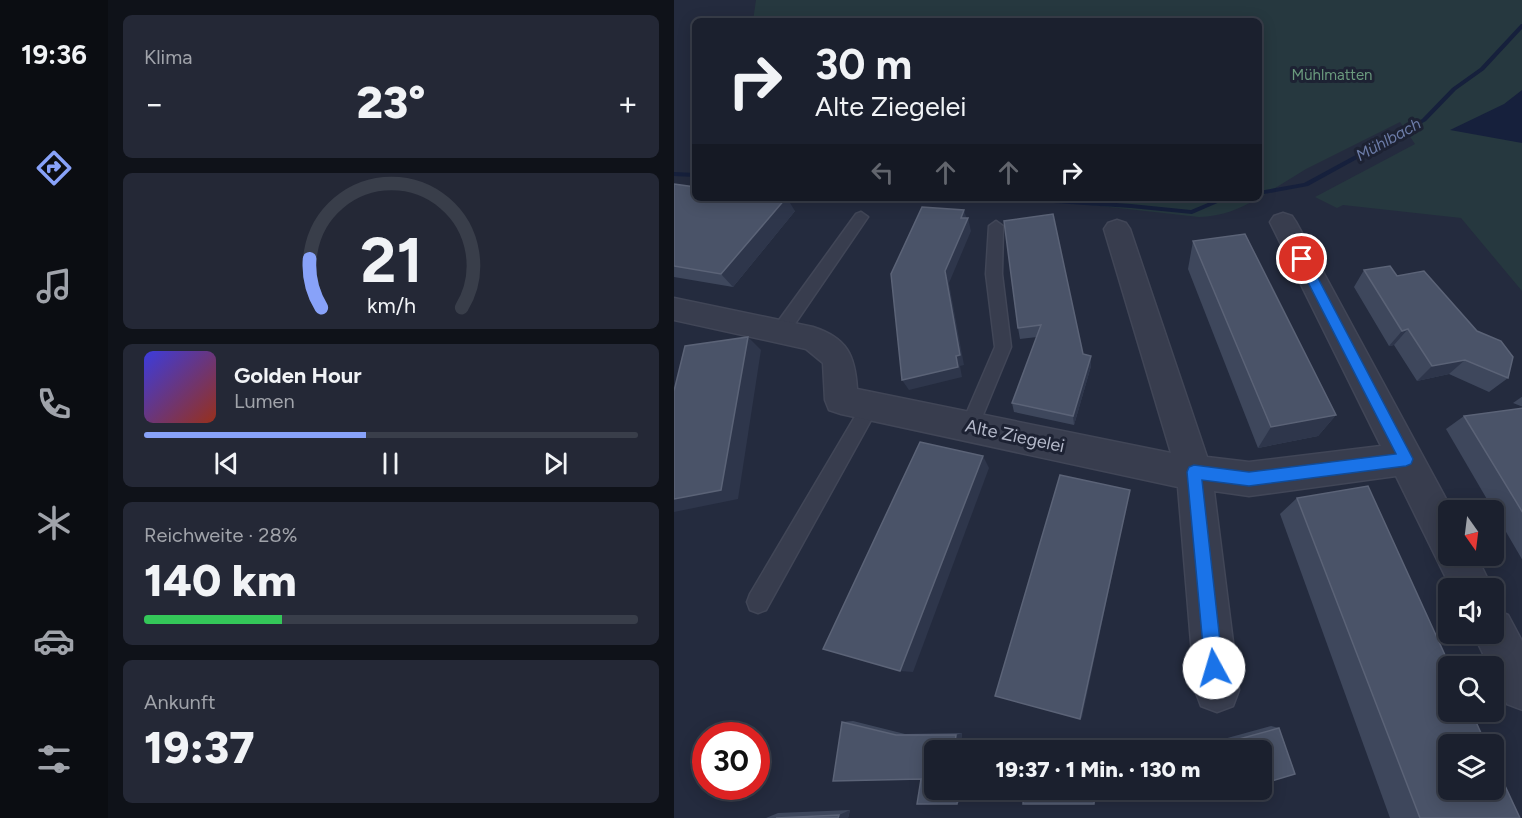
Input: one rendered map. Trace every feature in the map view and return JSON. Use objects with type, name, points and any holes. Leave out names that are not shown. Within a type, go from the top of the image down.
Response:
[{"type":"street","points":[[1283,222],[1438,522]]},
{"type":"street","points":[[1117,229],[1194,472],[1217,690]]},
{"type":"street","name":"Alte Ziegelei","points":[[674,309],[813,339],[830,346],[838,358],[841,400],[869,408],[970,426],[1167,469],[1249,479],[1406,459]]},
{"type":"street","points":[[1500,644],[1523,688]]},
{"type":"lane","points":[[780,332],[862,217]]},
{"type":"lane","points":[[970,426],[1003,347],[994,274],[996,226]]},
{"type":"lane","points":[[758,602],[869,408]]},
{"type":"green space","name":"Mühlmatten","points":[[756,0],[1522,0],[1522,291],[1461,218],[1343,205],[1337,208],[1315,197],[1415,144],[1400,122],[1306,169],[1262,196],[1262,18],[753,18]]},
{"type":"green space","points":[[1056,201],[1253,201],[1230,212],[1199,217]]},
{"type":"water","points":[[1522,90],[1522,143],[1450,130],[1504,104]]},
{"type":"building","points":[[674,184],[692,187],[692,201],[783,201],[721,274],[674,266]]},
{"type":"building","points":[[922,207],[964,210],[961,218],[968,218],[945,271],[960,355],[956,356],[958,367],[902,380],[891,274]]},
{"type":"building","points":[[1053,214],[1083,354],[1091,356],[1073,416],[1012,403],[1041,325],[1018,328],[1004,221]]},
{"type":"building","points":[[1245,234],[1336,415],[1271,427],[1193,241]]},
{"type":"building","points":[[1390,266],[1397,276],[1424,271],[1477,331],[1501,341],[1513,357],[1508,378],[1465,360],[1432,366],[1408,329],[1402,331],[1364,270]]},
{"type":"building","points":[[748,337],[721,490],[674,499],[674,391],[685,346]]},
{"type":"building","points":[[1523,408],[1523,513],[1464,416]]},
{"type":"building","points":[[920,442],[983,456],[900,671],[823,649]]},
{"type":"building","points":[[1060,475],[1130,490],[1080,719],[995,696]]},
{"type":"building","points":[[1368,486],[1445,656],[1438,656],[1438,722],[1476,722],[1481,734],[1438,734],[1438,800],[1504,800],[1504,784],[1520,818],[1420,818],[1297,498]]},
{"type":"building","points":[[842,722],[896,735],[956,735],[955,740],[924,740],[924,800],[958,800],[957,804],[917,804],[921,779],[833,781]]},
{"type":"building","points":[[1279,728],[1295,774],[1272,781],[1272,740],[1235,740]]},
{"type":"building","points":[[1023,800],[1094,800],[1094,804],[1023,804]]},
{"type":"building","points":[[839,815],[838,818],[776,818]]},
{"type":"waterway","name":"Mühlbach","points":[[1262,192],[1306,185],[1424,120],[1454,89],[1482,69],[1523,25]]},
{"type":"waterway","name":"Mühlbach","points":[[674,174],[692,175]]},
{"type":"waterway","name":"Mühlbach","points":[[1055,201],[1192,212],[1219,201]]},
{"type":"route","points":[[1214,668],[1194,472],[1249,479],[1406,459],[1302,259]]}]
